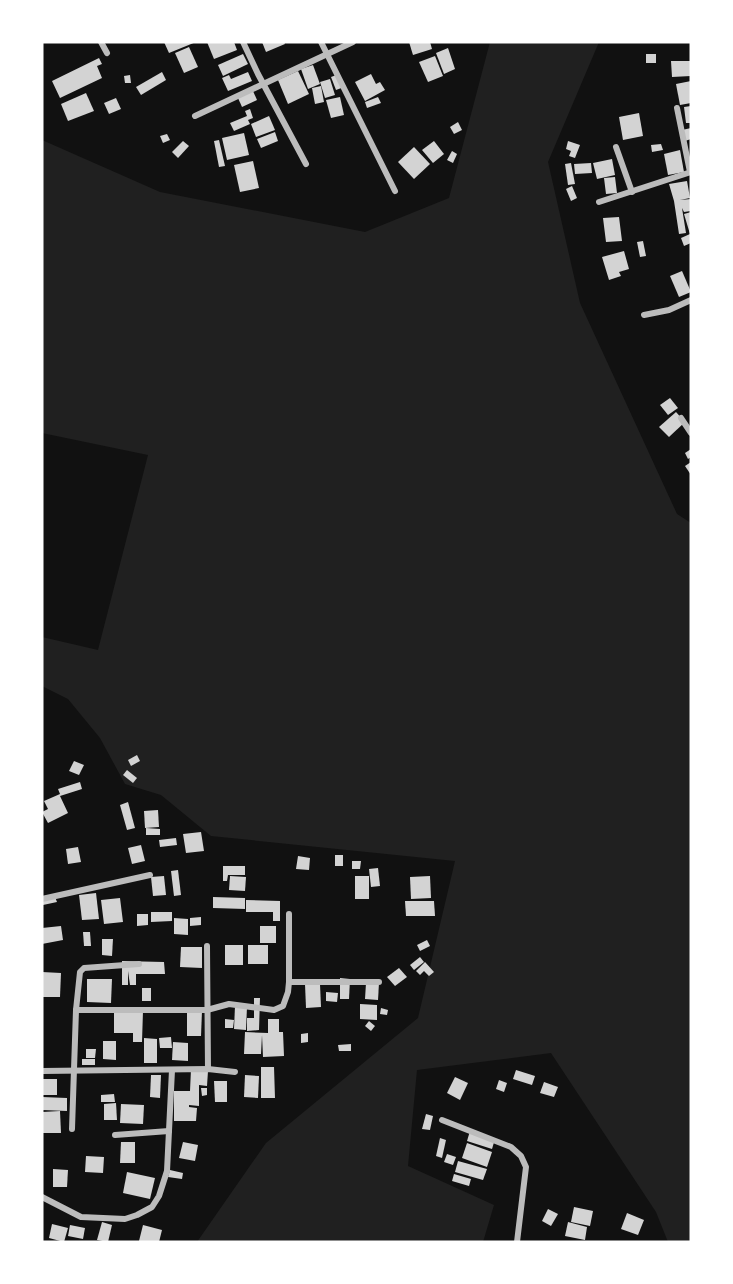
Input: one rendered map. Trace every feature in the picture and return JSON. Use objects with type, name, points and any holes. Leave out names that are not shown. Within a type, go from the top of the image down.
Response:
[{"type":"street","points":[[101,42],[107,53]]},
{"type":"street","points":[[243,42],[306,164]]},
{"type":"street","points":[[321,42],[395,191]]},
{"type":"street","points":[[195,116],[353,42]]},
{"type":"street","points":[[677,108],[691,182]]},
{"type":"street","points":[[616,147],[632,192]]},
{"type":"street","points":[[599,202],[690,173]]},
{"type":"street","points":[[644,315],[669,310],[691,300]]},
{"type":"street","points":[[681,418],[691,434]]},
{"type":"street","points":[[42,899],[150,875]]},
{"type":"street","points":[[76,1010],[207,1010],[229,1004],[274,1010],[283,1006],[290,982],[289,914]]},
{"type":"street","points":[[207,946],[208,1069]]},
{"type":"street","points":[[72,1130],[76,1010],[80,972],[84,968],[139,964]]},
{"type":"street","points":[[290,982],[379,982]]},
{"type":"street","points":[[42,1071],[208,1069],[235,1072]]},
{"type":"street","points":[[42,1197],[81,1217],[125,1219],[152,1207],[159,1196],[167,1171],[172,1070]]},
{"type":"street","points":[[442,1120],[511,1147],[521,1156],[526,1167],[517,1242]]},
{"type":"street","points":[[115,1135],[169,1131]]},
{"type":"shaded area","points":[[490,42],[599,42],[548,162],[580,303],[677,514],[691,523],[691,1242],[668,1242],[656,1212],[551,1053],[417,1070],[408,1166],[494,1205],[483,1242],[197,1242],[266,1143],[418,1018],[455,861],[211,836],[161,795],[125,784],[100,738],[68,699],[42,686],[42,637],[98,650],[148,455],[42,433],[42,140],[160,192],[365,232],[449,198]]},
{"type":"building","points":[[164,42],[196,42],[169,53]]},
{"type":"building","points":[[207,42],[234,42],[237,50],[214,59]]},
{"type":"building","points":[[262,42],[284,42],[285,44],[266,52]]},
{"type":"building","points":[[409,42],[430,42],[432,49],[413,55]]},
{"type":"building","points":[[189,47],[198,67],[184,73],[175,53]]},
{"type":"building","points":[[448,48],[455,69],[444,74],[436,53]]},
{"type":"building","points":[[243,54],[248,64],[223,76],[218,65]]},
{"type":"building","points":[[646,54],[656,54],[656,63],[646,63]]},
{"type":"building","points":[[435,56],[443,76],[428,82],[419,62]]},
{"type":"building","points":[[99,58],[102,64],[97,66],[102,78],[60,98],[52,81]]},
{"type":"building","points":[[671,61],[691,61],[691,76],[672,77]]},
{"type":"building","points":[[313,65],[320,84],[308,89],[301,69]]},
{"type":"building","points":[[298,71],[309,94],[288,104],[278,80]]},
{"type":"building","points":[[162,72],[166,80],[141,95],[136,87]]},
{"type":"building","points":[[248,72],[252,81],[228,91],[222,78],[229,75],[231,79]]},
{"type":"building","points":[[339,74],[344,87],[336,90],[331,77]]},
{"type":"building","points":[[371,74],[376,84],[380,82],[385,90],[365,101],[355,82]]},
{"type":"building","points":[[130,75],[131,83],[125,83],[124,76]]},
{"type":"building","points":[[330,79],[335,95],[325,98],[320,82]]},
{"type":"building","points":[[691,81],[691,103],[680,105],[676,84]]},
{"type":"building","points":[[321,86],[324,102],[315,104],[312,88]]},
{"type":"building","points":[[253,91],[257,100],[242,107],[238,98]]},
{"type":"building","points":[[86,93],[94,111],[68,121],[61,104]]},
{"type":"building","points":[[340,97],[344,115],[331,118],[326,100]]},
{"type":"building","points":[[378,97],[381,103],[367,108],[365,102]]},
{"type":"building","points":[[116,98],[121,109],[109,114],[104,103]]},
{"type":"building","points":[[691,106],[691,123],[686,123],[684,107]]},
{"type":"building","points":[[250,109],[253,118],[248,120],[250,124],[234,131],[230,123],[247,116],[245,111]]},
{"type":"building","points":[[639,113],[643,136],[623,140],[619,117]]},
{"type":"building","points":[[269,116],[275,130],[256,137],[251,124]]},
{"type":"building","points":[[458,122],[462,130],[454,134],[450,127]]},
{"type":"building","points":[[691,128],[691,139],[685,141],[682,130]]},
{"type":"building","points":[[275,132],[278,141],[261,148],[257,139]]},
{"type":"building","points":[[244,133],[249,155],[227,160],[222,138]]},
{"type":"building","points":[[167,134],[170,140],[163,143],[160,136]]},
{"type":"building","points":[[219,140],[225,166],[219,167],[214,141]]},
{"type":"building","points":[[183,141],[189,146],[178,158],[172,152]]},
{"type":"building","points":[[434,141],[444,154],[433,163],[422,150]]},
{"type":"building","points":[[568,141],[580,145],[575,158],[569,156],[571,151],[566,149]]},
{"type":"building","points":[[661,144],[663,150],[652,152],[651,145]]},
{"type":"building","points":[[414,147],[430,164],[414,179],[398,162]]},
{"type":"building","points":[[680,150],[684,172],[668,175],[664,154]]},
{"type":"building","points":[[452,151],[457,154],[453,163],[447,160]]},
{"type":"building","points":[[612,159],[615,175],[597,179],[593,163]]},
{"type":"building","points":[[253,161],[259,188],[240,192],[234,165]]},
{"type":"building","points":[[571,163],[575,184],[568,185],[565,164]]},
{"type":"building","points":[[591,163],[592,173],[575,174],[574,164]]},
{"type":"building","points":[[615,177],[617,193],[606,194],[604,178]]},
{"type":"building","points":[[687,181],[690,198],[680,200],[691,199],[691,211],[684,212],[682,208],[686,233],[679,234],[669,184]]},
{"type":"building","points":[[572,186],[577,198],[571,201],[566,189]]},
{"type":"building","points":[[691,212],[691,243],[684,246],[681,238],[690,234],[684,214]]},
{"type":"building","points":[[619,217],[622,241],[606,242],[603,218]]},
{"type":"building","points":[[643,241],[646,256],[640,257],[637,242]]},
{"type":"building","points":[[624,251],[629,269],[619,272],[621,276],[609,280],[602,257]]},
{"type":"building","points":[[682,271],[691,292],[679,297],[670,276]]},
{"type":"building","points":[[670,398],[678,408],[668,415],[660,405]]},
{"type":"building","points":[[676,412],[685,422],[669,437],[659,427]]},
{"type":"building","points":[[691,449],[691,457],[688,459],[685,453]]},
{"type":"building","points":[[691,462],[691,475],[685,466]]},
{"type":"building","points":[[137,755],[140,761],[131,766],[128,760]]},
{"type":"building","points":[[74,761],[84,765],[79,775],[69,771]]},
{"type":"building","points":[[127,770],[137,778],[133,783],[123,775]]},
{"type":"building","points":[[80,782],[82,789],[60,796],[68,813],[48,823],[42,812],[48,809],[44,801],[60,794],[58,789]]},
{"type":"building","points":[[128,802],[135,828],[127,830],[120,805]]},
{"type":"building","points":[[158,810],[159,827],[145,828],[144,811]]},
{"type":"building","points":[[146,828],[160,829],[160,835],[146,835]]},
{"type":"building","points":[[201,832],[204,851],[186,853],[183,834]]},
{"type":"building","points":[[176,838],[177,845],[160,847],[159,840]]},
{"type":"building","points":[[141,845],[145,861],[132,864],[128,848]]},
{"type":"building","points":[[78,847],[81,862],[68,864],[66,849]]},
{"type":"building","points":[[335,855],[343,855],[343,866],[335,866]]},
{"type":"building","points":[[298,856],[310,858],[309,870],[296,869]]},
{"type":"building","points":[[352,861],[361,861],[360,869],[352,869]]},
{"type":"building","points":[[223,866],[245,866],[245,875],[228,875],[227,881],[223,881]]},
{"type":"building","points":[[378,868],[380,886],[371,887],[369,869]]},
{"type":"building","points":[[178,870],[181,895],[174,896],[171,871]]},
{"type":"building","points":[[164,876],[166,895],[153,896],[151,877]]},
{"type":"building","points":[[230,876],[246,877],[245,891],[229,890]]},
{"type":"building","points":[[355,876],[369,876],[369,899],[355,899]]},
{"type":"building","points":[[430,876],[431,898],[411,899],[410,877]]},
{"type":"building","points":[[96,893],[99,919],[82,920],[79,895]]},
{"type":"building","points":[[55,897],[57,902],[43,905],[42,899]]},
{"type":"building","points":[[213,897],[245,898],[245,909],[213,908]]},
{"type":"building","points":[[120,898],[123,922],[104,924],[101,900]]},
{"type":"building","points":[[246,900],[280,901],[280,921],[273,921],[273,912],[246,912]]},
{"type":"building","points":[[405,901],[434,901],[435,916],[406,916]]},
{"type":"building","points":[[151,912],[172,912],[172,921],[151,922]]},
{"type":"building","points":[[137,914],[148,914],[148,925],[137,926]]},
{"type":"building","points":[[201,917],[201,925],[190,926],[190,918]]},
{"type":"building","points":[[174,918],[188,919],[188,935],[174,934]]},
{"type":"building","points":[[61,926],[63,940],[42,944],[42,928]]},
{"type":"building","points":[[260,926],[276,926],[276,943],[260,943]]},
{"type":"building","points":[[83,932],[90,932],[91,946],[84,946]]},
{"type":"building","points":[[102,939],[113,939],[112,956],[102,955]]},
{"type":"building","points":[[427,940],[430,946],[420,951],[417,945]]},
{"type":"building","points":[[225,945],[243,945],[243,965],[225,965]]},
{"type":"building","points":[[248,945],[268,945],[268,964],[248,964]]},
{"type":"building","points":[[181,947],[202,947],[202,968],[180,967]]},
{"type":"building","points":[[420,957],[424,962],[414,970],[410,965]]},
{"type":"building","points":[[122,961],[164,962],[165,974],[136,974],[136,985],[130,985],[128,971],[128,985],[122,985]]},
{"type":"building","points":[[425,962],[434,972],[429,976],[424,971],[420,975],[416,971]]},
{"type":"building","points":[[399,968],[407,977],[395,986],[387,977]]},
{"type":"building","points":[[42,972],[61,973],[60,997],[42,997]]},
{"type":"building","points":[[340,978],[350,979],[349,999],[340,999]]},
{"type":"building","points":[[87,979],[112,979],[111,1003],[87,1002]]},
{"type":"building","points":[[366,983],[379,983],[378,1000],[365,999]]},
{"type":"building","points":[[305,984],[320,984],[321,1007],[306,1008]]},
{"type":"building","points":[[142,988],[151,988],[151,1001],[142,1001]]},
{"type":"building","points":[[326,992],[338,993],[337,1002],[326,1001]]},
{"type":"building","points":[[254,998],[260,998],[259,1030],[247,1031],[247,1018],[254,1018]]},
{"type":"building","points":[[360,1004],[377,1005],[377,1020],[360,1019]]},
{"type":"building","points":[[235,1006],[247,1007],[246,1030],[234,1029]]},
{"type":"building","points":[[381,1008],[388,1010],[387,1015],[380,1014]]},
{"type":"building","points":[[114,1011],[143,1011],[142,1042],[133,1042],[133,1033],[114,1033]]},
{"type":"building","points":[[187,1011],[202,1011],[201,1036],[187,1036]]},
{"type":"building","points":[[225,1019],[234,1020],[233,1028],[225,1028]]},
{"type":"building","points":[[268,1019],[279,1019],[279,1032],[283,1032],[284,1056],[263,1057],[262,1035],[261,1054],[244,1054],[245,1032],[268,1033]]},
{"type":"building","points":[[369,1021],[375,1026],[371,1031],[365,1026]]},
{"type":"building","points":[[308,1033],[308,1042],[301,1043],[301,1034]]},
{"type":"building","points":[[171,1037],[172,1048],[160,1048],[159,1038]]},
{"type":"building","points":[[144,1038],[157,1039],[157,1063],[144,1063]]},
{"type":"building","points":[[103,1041],[116,1041],[116,1060],[103,1059]]},
{"type":"building","points":[[173,1042],[188,1043],[188,1061],[172,1060]]},
{"type":"building","points":[[351,1044],[351,1051],[339,1051],[338,1045]]},
{"type":"building","points":[[86,1049],[96,1049],[95,1058],[86,1058]]},
{"type":"building","points":[[82,1059],[95,1059],[95,1065],[82,1065]]},
{"type":"building","points":[[261,1067],[274,1067],[275,1098],[261,1098]]},
{"type":"building","points":[[191,1069],[208,1071],[207,1086],[199,1085],[199,1106],[189,1105],[189,1107],[197,1108],[196,1121],[174,1121],[174,1091],[190,1091]]},
{"type":"building","points":[[516,1070],[535,1076],[532,1085],[513,1079]]},
{"type":"building","points":[[151,1075],[161,1075],[160,1098],[150,1097]]},
{"type":"building","points":[[245,1075],[259,1076],[258,1098],[244,1097]]},
{"type":"building","points":[[455,1077],[468,1083],[460,1100],[447,1093]]},
{"type":"building","points":[[42,1079],[57,1079],[57,1095],[42,1095]]},
{"type":"building","points":[[499,1080],[507,1083],[504,1092],[496,1089]]},
{"type":"building","points":[[214,1081],[227,1081],[227,1102],[215,1102]]},
{"type":"building","points":[[544,1082],[558,1087],[554,1097],[540,1093]]},
{"type":"building","points":[[201,1088],[207,1088],[207,1095],[202,1096]]},
{"type":"building","points":[[114,1094],[115,1102],[101,1102],[101,1095]]},
{"type":"building","points":[[42,1097],[67,1098],[67,1111],[42,1110]]},
{"type":"building","points":[[116,1103],[117,1120],[104,1120],[104,1104]]},
{"type":"building","points":[[121,1104],[144,1105],[143,1124],[120,1123]]},
{"type":"building","points":[[60,1111],[61,1133],[42,1133],[42,1112]]},
{"type":"building","points":[[426,1114],[433,1116],[430,1130],[422,1129]]},
{"type":"building","points":[[470,1131],[495,1139],[492,1149],[467,1141]]},
{"type":"building","points":[[440,1138],[446,1140],[442,1158],[436,1156]]},
{"type":"building","points":[[121,1142],[135,1142],[135,1163],[120,1163]]},
{"type":"building","points":[[183,1142],[198,1145],[195,1161],[179,1158]]},
{"type":"building","points":[[467,1143],[492,1152],[487,1167],[462,1158]]},
{"type":"building","points":[[447,1154],[456,1157],[453,1165],[444,1162]]},
{"type":"building","points":[[86,1156],[104,1157],[103,1173],[85,1172]]},
{"type":"building","points":[[458,1161],[487,1169],[483,1180],[455,1172]]},
{"type":"building","points":[[53,1169],[68,1170],[67,1187],[53,1187]]},
{"type":"building","points":[[170,1170],[183,1173],[182,1179],[168,1177]]},
{"type":"building","points":[[127,1172],[155,1178],[150,1199],[123,1193]]},
{"type":"building","points":[[454,1174],[471,1179],[469,1186],[452,1181]]},
{"type":"building","points":[[574,1207],[593,1211],[590,1226],[571,1222]]},
{"type":"building","points":[[548,1209],[558,1214],[551,1226],[542,1221]]},
{"type":"building","points":[[627,1213],[644,1220],[638,1235],[621,1229]]},
{"type":"building","points":[[102,1222],[112,1225],[108,1242],[97,1240]]},
{"type":"building","points":[[568,1222],[587,1227],[585,1240],[565,1236]]},
{"type":"building","points":[[52,1224],[68,1228],[64,1242],[49,1238]]},
{"type":"building","points":[[70,1225],[85,1228],[83,1239],[68,1236]]},
{"type":"building","points":[[143,1225],[162,1230],[159,1242],[139,1241]]}]
